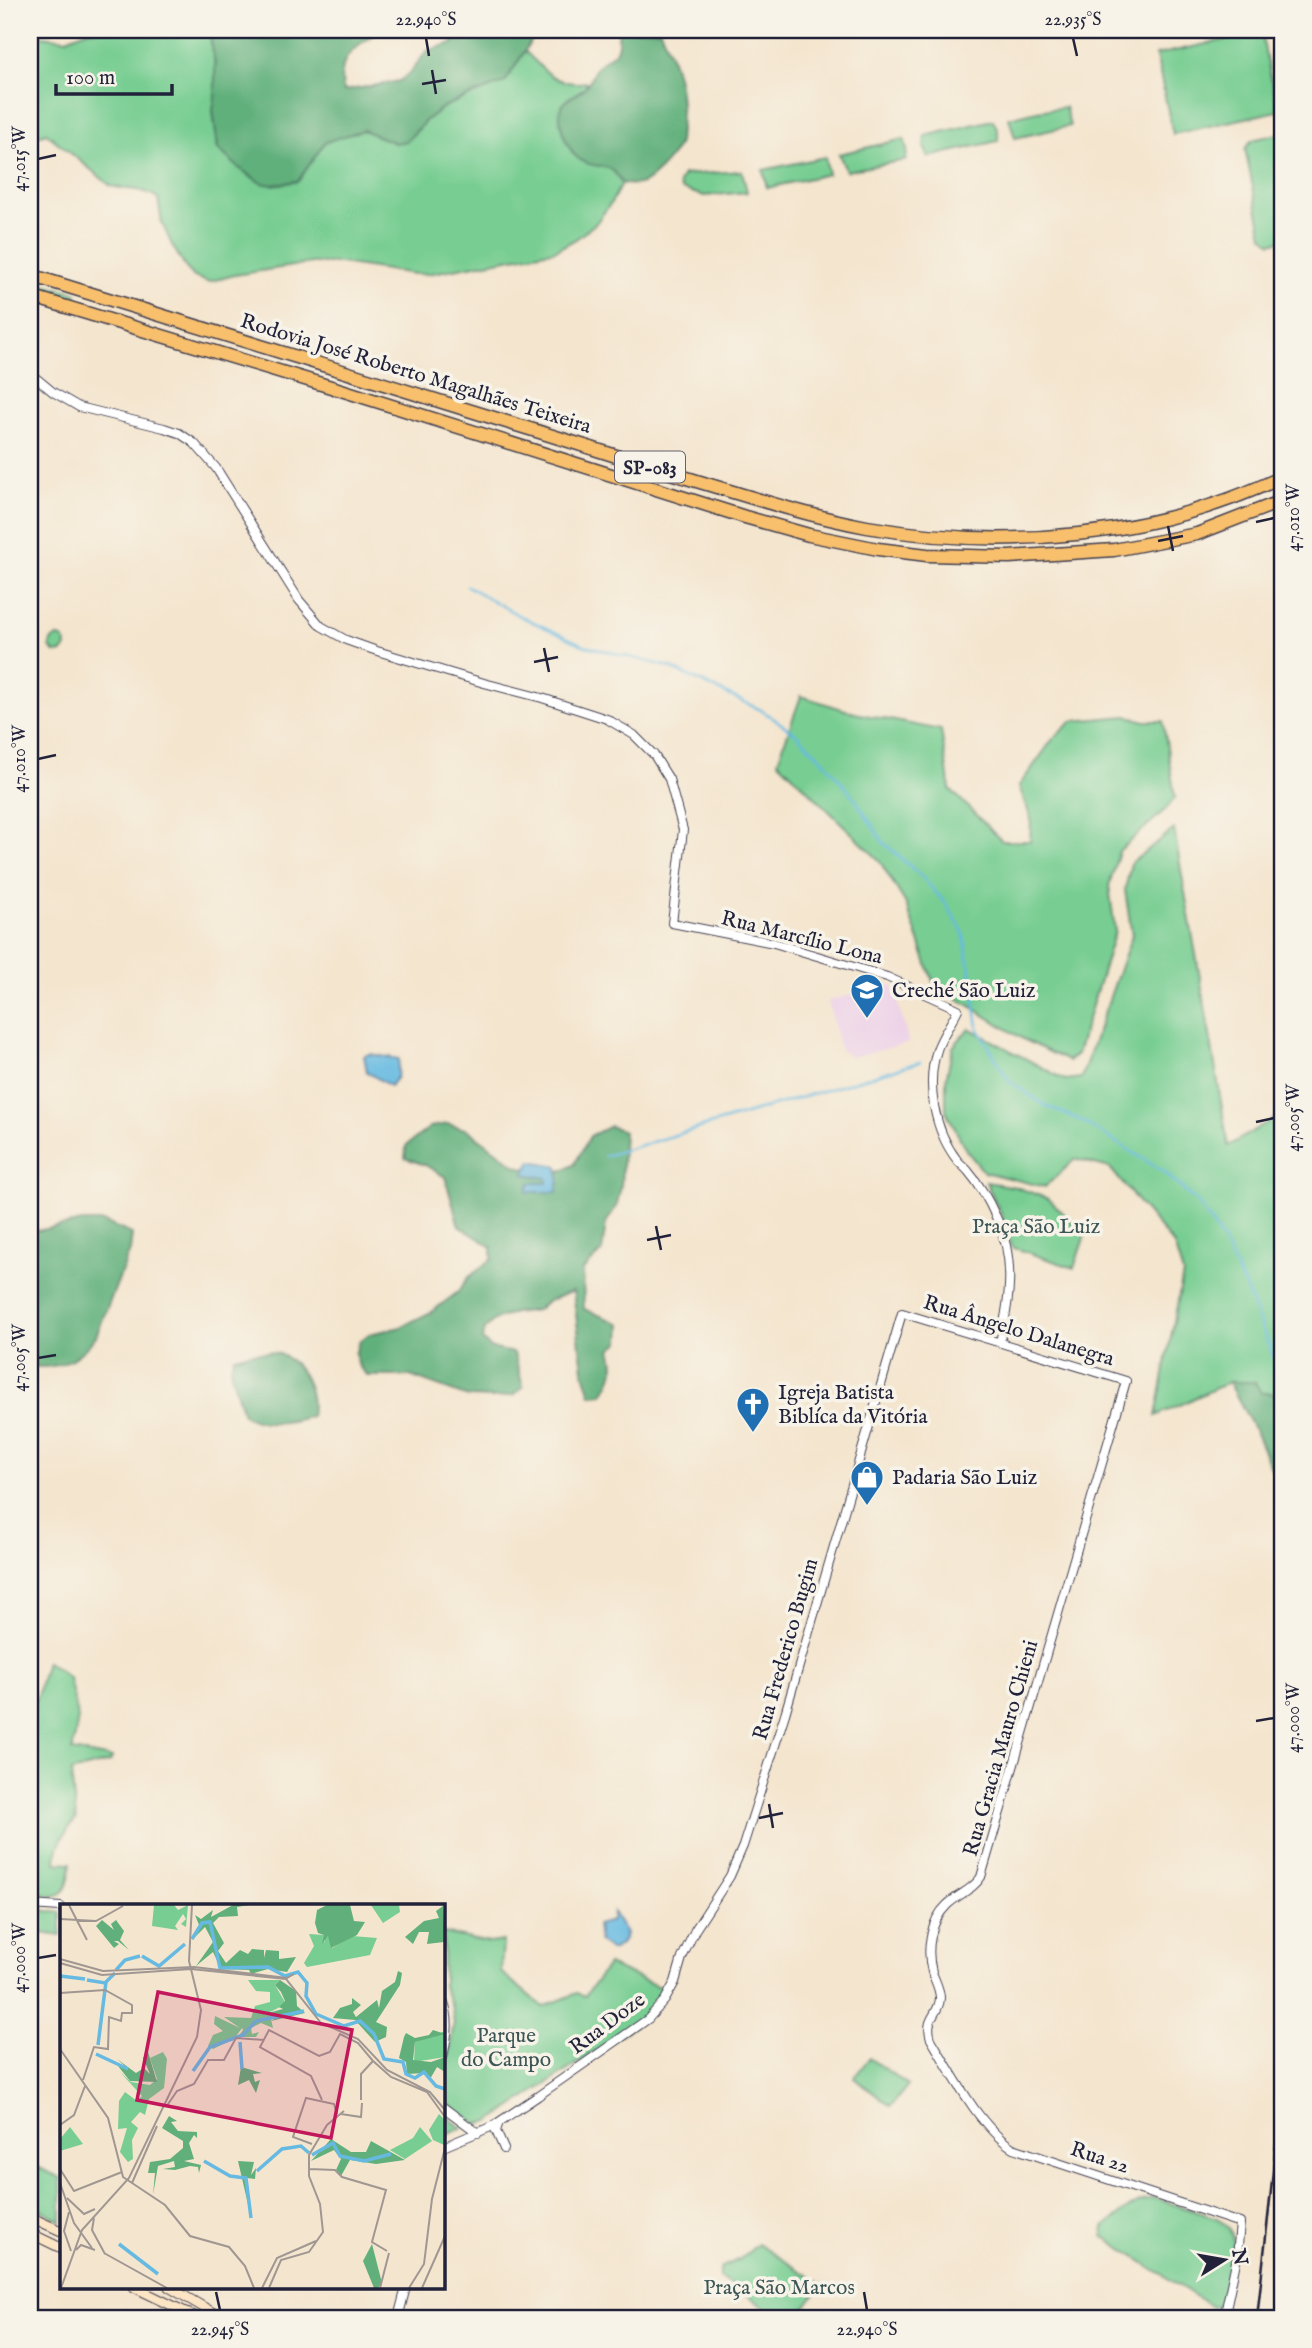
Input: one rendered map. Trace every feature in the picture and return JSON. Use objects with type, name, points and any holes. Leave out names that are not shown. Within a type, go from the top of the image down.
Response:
[{"type":"highway","name":"Rodovia José Roberto Magalhães Teixeira","points":[[30,275],[771,504],[878,528],[947,536],[1001,537],[1101,531],[1213,506],[1282,477]]},
{"type":"highway","name":"Rodovia José Roberto Magalhães Teixeira","points":[[30,296],[745,517],[810,535],[878,549],[963,557],[1050,556],[1114,550],[1197,534],[1282,501]]},
{"type":"main road","points":[[30,2217],[60,2231]]},
{"type":"main road","points":[[30,2233],[60,2248]]},
{"type":"main road","points":[[136,2288],[198,2318]]},
{"type":"main road","points":[[171,2288],[222,2318]]},
{"type":"street","name":"Rua Marcílio Lona","points":[[30,373],[53,392],[79,407],[164,428],[179,433],[194,443],[216,468],[299,600],[321,626],[346,640],[377,651],[607,719],[634,735],[654,755],[668,779],[683,830],[672,923],[774,943],[875,973],[958,1009],[937,1048],[932,1092],[944,1136],[957,1160],[984,1192],[1006,1245],[1011,1277],[1009,1304],[1000,1342]]},
{"type":"street","name":"Rua Ângelo Dalanegra","points":[[902,1313],[1126,1381]]},
{"type":"street","name":"Rua Frederico Bugim","points":[[675,1982],[695,1930],[730,1877],[743,1846],[785,1714],[902,1313]]},
{"type":"street","name":"Rua Gracia Mauro Chieni","points":[[966,2098],[931,2039],[928,2029],[929,2020],[940,2003],[929,1954],[932,1931],[945,1906],[975,1885],[981,1877],[1126,1381]]},
{"type":"street","points":[[30,1905],[60,1907]]},
{"type":"street","name":"Rua Doze","points":[[448,2143],[478,2133],[499,2122],[648,2018],[665,2000],[675,1982]]},
{"type":"street","points":[[444,2004],[448,2030],[444,2052]]},
{"type":"street","name":"Rua 22","points":[[966,2098],[1004,2143],[1013,2148],[1240,2223],[1237,2257],[1224,2318]]},
{"type":"street","points":[[447,2114],[478,2133]]},
{"type":"street","points":[[499,2122],[496,2131],[503,2149]]},
{"type":"street","points":[[448,2143],[464,2133],[462,2123]]},
{"type":"street","points":[[398,2318],[406,2288]]},
{"type":"shaded area","name":"Creché São Luiz","points":[[893,985],[909,1043],[852,1057],[840,1050],[828,1001]]},
{"type":"green space","points":[[30,30],[42,36],[66,39],[89,30],[209,30],[215,64],[213,110],[218,149],[251,177],[273,185],[298,181],[325,142],[338,136],[363,130],[395,143],[418,130],[426,120],[445,106],[505,82],[525,51],[545,71],[559,80],[588,82],[566,100],[572,153],[581,160],[605,165],[616,171],[622,183],[596,223],[556,250],[427,274],[340,263],[312,263],[208,282],[194,277],[185,267],[162,223],[158,198],[140,191],[111,186],[46,133],[30,139]]},
{"type":"green space","points":[[209,30],[380,30],[349,54],[342,69],[344,91],[399,81],[410,73],[427,51],[452,43],[465,30],[538,30],[505,82],[445,106],[426,120],[407,141],[395,143],[363,130],[325,142],[298,181],[273,185],[261,183],[218,149],[213,110],[215,64]]},
{"type":"green space","points":[[618,30],[660,30],[680,90],[681,115],[677,148],[646,182],[632,185],[621,183],[609,168],[588,164],[577,157],[565,140],[560,119],[563,104],[585,87],[601,62],[616,50]]},
{"type":"green space","points":[[1261,32],[1278,111],[1173,134],[1156,55]]},
{"type":"green space","points":[[1065,107],[1070,126],[1015,138],[1009,118]]},
{"type":"green space","points":[[993,120],[998,130],[998,141],[929,157],[924,147],[925,136]]},
{"type":"green space","points":[[1282,133],[1282,240],[1271,243],[1263,236],[1245,149],[1252,140]]},
{"type":"green space","points":[[904,139],[906,160],[846,171],[839,154]]},
{"type":"green space","points":[[825,157],[828,174],[767,188],[763,170]]},
{"type":"green space","points":[[742,171],[747,192],[704,196],[681,189],[679,183],[683,175]]},
{"type":"green space","points":[[30,280],[77,293],[75,304],[30,291]]},
{"type":"green space","points":[[58,637],[66,645],[58,653],[50,645]]},
{"type":"green space","points":[[801,696],[855,713],[941,730],[950,789],[1002,841],[1030,841],[1031,819],[1019,786],[1053,739],[1072,721],[1127,716],[1145,721],[1163,721],[1175,798],[1119,851],[1109,886],[1115,931],[1077,1054],[1068,1061],[1023,1039],[962,1001],[936,990],[906,904],[879,860],[778,761]]},
{"type":"green space","points":[[1174,829],[1228,1146],[1282,1114],[1282,1409],[1273,1393],[1261,1393],[1229,1382],[1156,1416],[1183,1274],[1174,1245],[1110,1168],[1075,1159],[1045,1187],[984,1172],[966,1150],[946,1111],[946,1079],[953,1047],[969,1028],[1065,1080],[1081,1078],[1132,935],[1125,890],[1131,863]]},
{"type":"green space","points":[[448,1124],[468,1130],[517,1166],[537,1172],[558,1172],[574,1165],[590,1136],[610,1126],[624,1131],[621,1186],[617,1205],[606,1223],[602,1252],[583,1270],[584,1309],[621,1324],[620,1342],[611,1349],[613,1373],[603,1394],[591,1395],[583,1370],[573,1291],[546,1302],[537,1310],[514,1313],[494,1320],[485,1329],[482,1340],[491,1348],[514,1353],[523,1387],[514,1395],[468,1397],[410,1376],[368,1376],[359,1367],[355,1354],[359,1342],[369,1334],[401,1327],[431,1312],[458,1292],[468,1278],[492,1259],[492,1247],[459,1226],[445,1177],[425,1165],[405,1158],[406,1146],[430,1127]]},
{"type":"green space","name":"Praça São Luiz","points":[[986,1182],[1016,1187],[1049,1199],[1085,1235],[1074,1268],[1011,1247],[1002,1216]]},
{"type":"green space","points":[[83,1222],[104,1222],[132,1234],[130,1251],[96,1336],[90,1344],[59,1365],[30,1366],[30,1232]]},
{"type":"green space","points":[[250,1353],[277,1353],[294,1364],[309,1388],[311,1416],[267,1422],[243,1414],[230,1370],[234,1357]]},
{"type":"green space","points":[[1229,1382],[1255,1382],[1261,1393],[1273,1393],[1282,1409],[1282,1493],[1255,1431]]},
{"type":"green space","points":[[46,1661],[69,1678],[78,1719],[72,1751],[112,1758],[110,1762],[71,1772],[76,1819],[62,1839],[56,1862],[71,1863],[70,1873],[66,1889],[53,1896],[30,1894],[30,1723]]},
{"type":"green space","points":[[30,1908],[60,1913],[60,1936],[30,1931]]},
{"type":"green space","name":"Parque do Campo","points":[[444,1933],[490,1943],[503,1941],[501,1972],[543,2007],[577,1993],[585,1996],[608,1965],[664,1989],[647,2015],[635,2025],[491,2121],[477,2124],[449,2104],[444,2096],[444,2080],[454,2023],[452,2008],[444,1989]]},
{"type":"green space","points":[[869,2058],[908,2085],[891,2106],[854,2078]]},
{"type":"green space","points":[[444,2117],[447,2117],[462,2128],[444,2137]]},
{"type":"green space","points":[[35,2166],[60,2178],[60,2220],[30,2204],[30,2169]]},
{"type":"green space","points":[[1154,2198],[1217,2218],[1229,2228],[1234,2243],[1222,2304],[1212,2307],[1103,2236],[1104,2227],[1121,2214],[1140,2202]]},
{"type":"green space","name":"Praça São Marcos","points":[[758,2244],[821,2284],[798,2318],[781,2318],[720,2278],[720,2268],[739,2260]]},
{"type":"water","points":[[370,1054],[399,1059],[397,1077],[390,1086],[367,1072],[364,1056]]},
{"type":"water","points":[[531,1161],[558,1166],[557,1192],[527,1192],[530,1183],[547,1183],[547,1178],[524,1174]]},
{"type":"water","points":[[613,1912],[626,1934],[622,1943],[612,1950],[599,1942],[597,1925],[612,1921]]},
{"type":"waterway","points":[[467,586],[518,615],[583,645],[669,667],[761,710],[795,733],[824,761],[853,796],[883,842],[921,876],[946,904],[963,932],[978,1028],[1009,1081],[1046,1106],[1082,1121],[1164,1172],[1199,1204],[1222,1239],[1246,1289],[1282,1378]]},
{"type":"waterway","points":[[605,1156],[920,1062]]},
{"type":"railway","points":[[1257,2318],[1282,2090]]},
{"type":"place","name":"Creché São Luiz","points":[[867,1020]]},
{"type":"place","name":"Igreja Batista Biblíca da Vitória","points":[[753,1434]]},
{"type":"place","name":"Padaria São Luiz","points":[[867,1507]]}]
